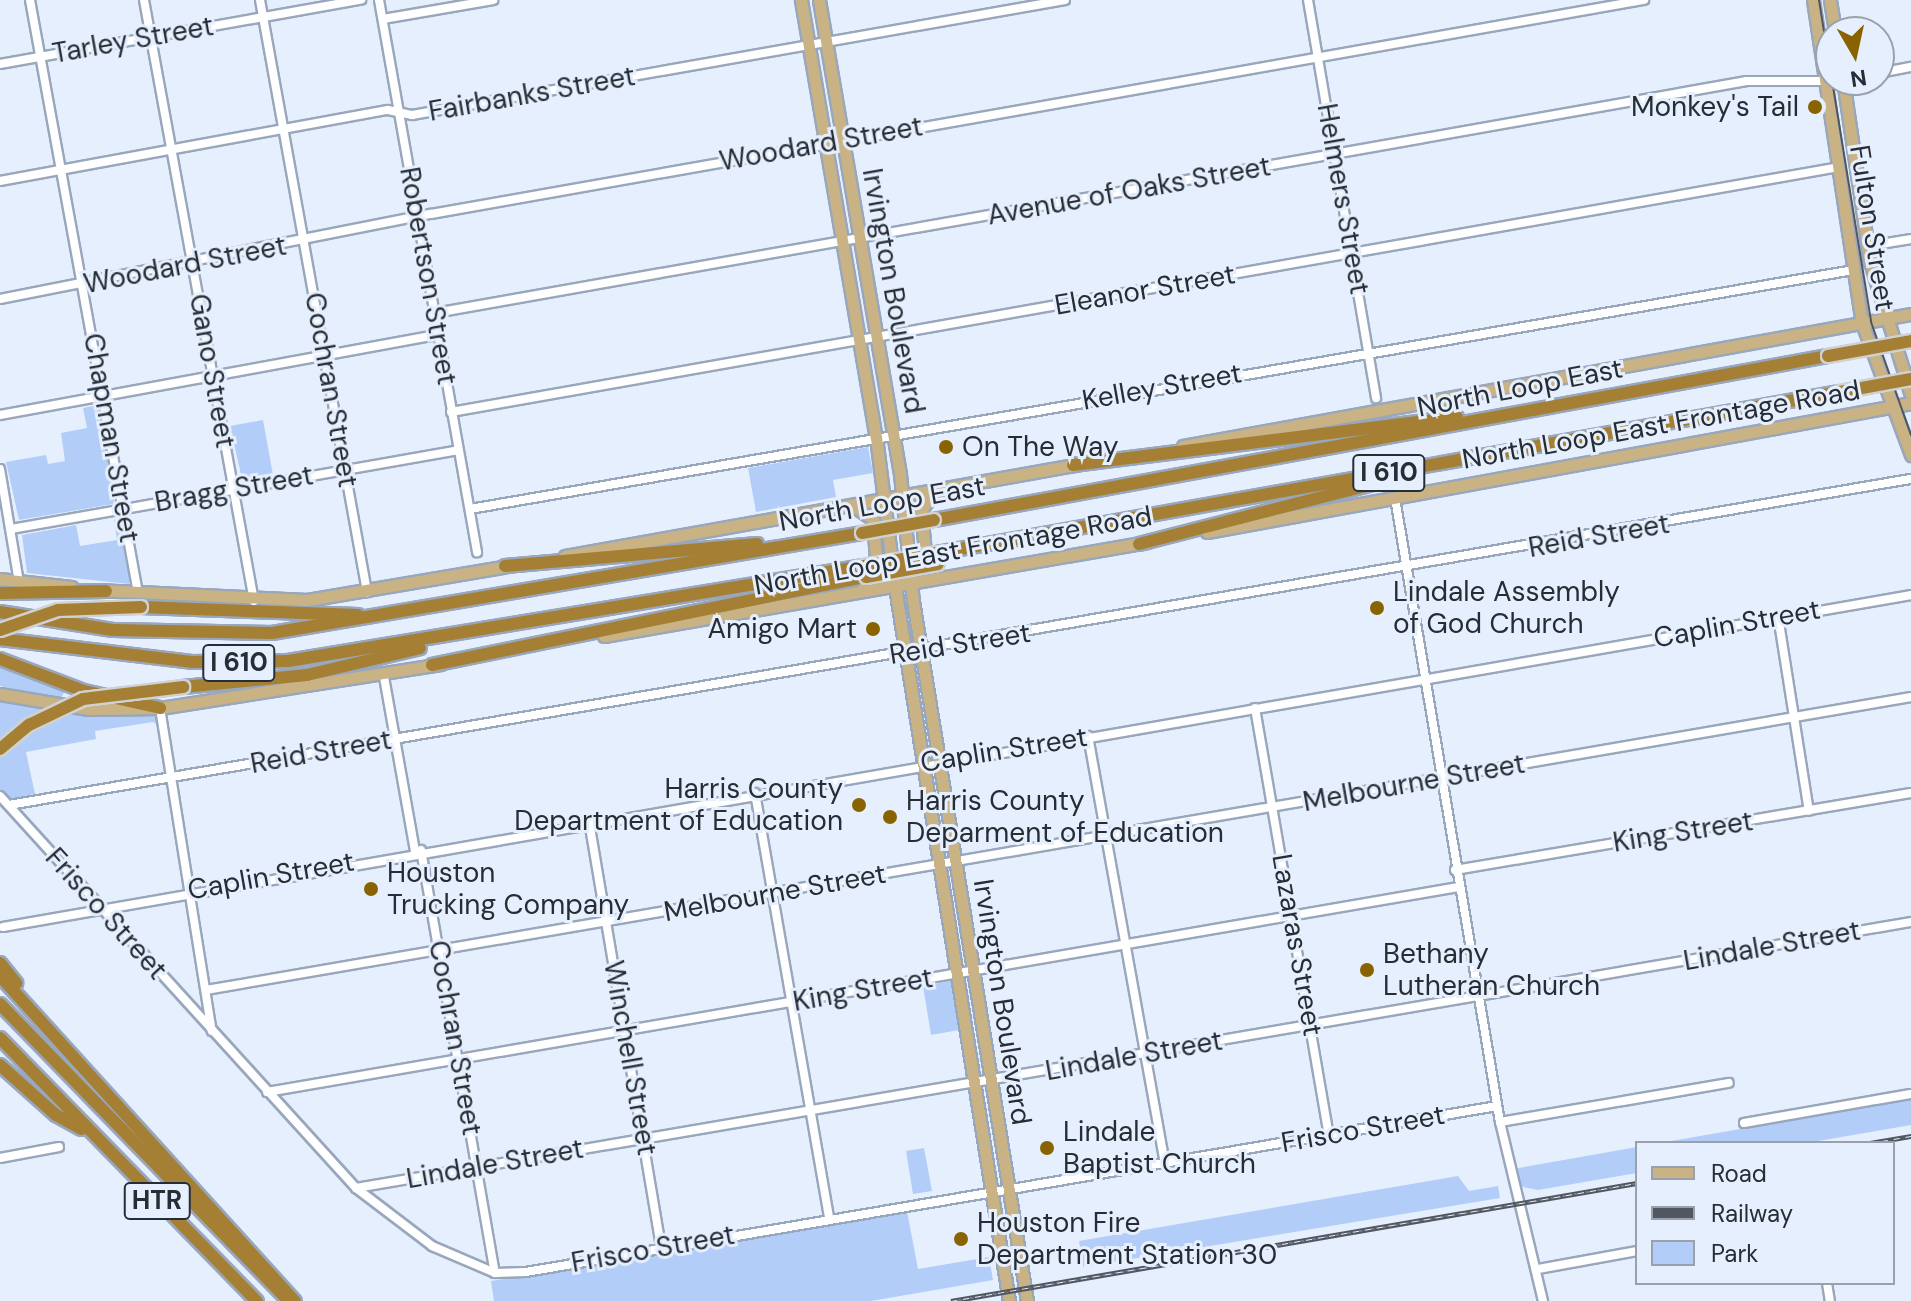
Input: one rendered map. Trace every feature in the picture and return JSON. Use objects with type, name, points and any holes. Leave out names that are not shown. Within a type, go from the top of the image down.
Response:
[{"type":"highway","name":"North Loop East","points":[[0,612],[113,630],[231,635],[389,616],[840,537],[1911,341]]},
{"type":"highway","name":"North Loop East","points":[[0,639],[87,653],[239,663],[477,633],[865,572],[937,558],[968,547],[1911,379]]},
{"type":"highway","points":[[1073,465],[1368,426],[1528,411]]},
{"type":"highway","points":[[1139,544],[1514,451]]},
{"type":"highway","points":[[505,566],[840,537]]},
{"type":"highway","points":[[432,665],[865,572]]},
{"type":"highway","points":[[0,593],[106,591]]},
{"type":"highway","points":[[0,630],[58,610],[141,607],[389,616]]},
{"type":"highway","points":[[0,749],[29,725],[83,699],[307,675],[477,633]]},
{"type":"highway","points":[[0,659],[84,691],[160,708]]},
{"type":"highway","points":[[0,963],[41,1018]]},
{"type":"highway","points":[[0,976],[295,1301]]},
{"type":"highway","points":[[0,1004],[289,1301]]},
{"type":"highway","points":[[0,1038],[91,1134]]},
{"type":"highway","points":[[0,1065],[56,1115],[91,1134]]},
{"type":"highway","name":"HTR","points":[[91,1134],[257,1301]]},
{"type":"main road","name":"Irvington Boulevard","points":[[801,0],[876,437],[905,654],[978,1082],[989,1193],[1009,1301]]},
{"type":"main road","name":"Irvington Boulevard","points":[[819,0],[893,434],[921,651],[994,1079],[1007,1190],[1027,1301]]},
{"type":"main road","name":"Fulton Street","points":[[1827,96],[1862,323],[1890,407],[1911,455]]},
{"type":"main road","name":"Fulton Street","points":[[1845,96],[1868,246],[1885,319],[1911,395]]},
{"type":"main road","points":[[0,579],[106,591],[254,601],[367,592],[1911,314]]},
{"type":"main road","name":"North Loop East Frontage Road","points":[[0,694],[89,709],[160,708],[384,677],[432,665],[1139,544],[1911,403]]},
{"type":"main road","points":[[935,490],[921,510],[926,565],[939,579]]},
{"type":"main road","points":[[849,506],[864,509],[873,519],[877,573],[870,586],[857,593]]},
{"type":"main road","points":[[996,1228],[1014,1225]]},
{"type":"street","name":"Chapman Street","points":[[30,0],[138,593]]},
{"type":"street","name":"Gano Street","points":[[144,0],[254,601]]},
{"type":"street","name":"Cochran Street","points":[[260,0],[367,592]]},
{"type":"street","name":"Tarley Street","points":[[0,64],[361,0]]},
{"type":"street","name":"Robertson Street","points":[[379,0],[477,552]]},
{"type":"street","points":[[383,19],[493,0]]},
{"type":"street","name":"Fairbanks Street","points":[[0,181],[284,128],[400,112],[412,115],[1065,0]]},
{"type":"street","name":"Helmers Street","points":[[1308,0],[1376,398]]},
{"type":"street","name":"Woodard Street","points":[[0,299],[843,140],[1644,0]]},
{"type":"street","name":"Avenue of Oaks Street","points":[[435,313],[1747,81],[1815,81]]},
{"type":"street","name":"Eleanor Street","points":[[451,412],[1839,167]]},
{"type":"street","points":[[1868,246],[1911,239]]},
{"type":"street","name":"Kelley Street","points":[[470,509],[1368,351],[1854,270]]},
{"type":"street","points":[[0,415],[438,335]]},
{"type":"street","name":"Bragg Street","points":[[11,529],[457,450]]},
{"type":"street","points":[[0,469],[19,582]]},
{"type":"street","name":"Reid Street","points":[[9,805],[905,654],[1911,479]]},
{"type":"street","points":[[1395,498],[1497,1106],[1538,1269],[1543,1301]]},
{"type":"street","name":"Caplin Street","points":[[3,927],[98,906],[1911,595]]},
{"type":"street","points":[[1778,616],[1809,811]]},
{"type":"street","name":"Cochran Street","points":[[384,677],[393,740],[440,951],[495,1273]]},
{"type":"street","name":"Melbourne Street","points":[[206,990],[1911,697]]},
{"type":"street","points":[[160,708],[213,1032]]},
{"type":"street","name":"Lazaras Street","points":[[1255,708],[1329,1135]]},
{"type":"street","points":[[1088,736],[1165,1162]]},
{"type":"street","points":[[755,793],[829,1218]]},
{"type":"street","name":"King Street","points":[[1455,870],[1911,793]]},
{"type":"street","name":"Frisco Street","points":[[0,796],[356,1188],[432,1246],[495,1273],[1497,1106]]},
{"type":"street","name":"Winchell Street","points":[[589,821],[661,1247]]},
{"type":"street","name":"King Street","points":[[267,1092],[1459,887]]},
{"type":"street","name":"Lindale Street","points":[[356,1188],[1911,922]]},
{"type":"street","points":[[1500,1122],[1729,1083]]},
{"type":"street","points":[[1744,1123],[1911,1094]]},
{"type":"street","points":[[0,1158],[59,1147]]},
{"type":"street","points":[[1538,1269],[1635,1251]]},
{"type":"green space","points":[[94,406],[102,417],[116,491],[113,504],[19,520],[6,462],[46,455],[48,464],[65,461],[61,433],[87,428],[83,408]]},
{"type":"green space","points":[[263,420],[273,475],[242,479],[230,426]]},
{"type":"green space","points":[[868,447],[873,473],[833,480],[836,497],[756,512],[748,468]]},
{"type":"green space","points":[[114,519],[124,533],[132,576],[129,584],[27,573],[22,535],[76,525],[80,546],[117,540]]},
{"type":"green space","points":[[0,662],[65,690],[61,699],[0,686]]},
{"type":"green space","points":[[0,698],[92,714],[154,714],[162,727],[153,722],[95,731],[96,739],[26,752],[35,794],[9,799],[0,789]]},
{"type":"green space","points":[[951,981],[959,1030],[931,1035],[923,986]]},
{"type":"green space","points":[[1911,1099],[1911,1125],[1819,1141],[1671,1141]]},
{"type":"green space","points":[[1635,1147],[1635,1173],[1538,1190],[1518,1186],[1513,1169]]},
{"type":"green space","points":[[924,1148],[932,1191],[913,1194],[906,1151]]},
{"type":"green space","points":[[1458,1176],[1469,1191],[1498,1186],[1500,1198],[1083,1267],[1079,1241]]},
{"type":"green space","points":[[907,1211],[918,1269],[989,1257],[993,1280],[871,1301],[494,1301],[491,1281]]},
{"type":"tram line","points":[[1819,0],[1822,16]]},
{"type":"tram line","points":[[1835,96],[1871,322],[1911,435]]},
{"type":"railway","points":[[1882,1141],[1911,1136]]},
{"type":"railway","points":[[951,1301],[1635,1183]]},
{"type":"place","name":"Monkey's Tail","points":[[1815,107]]},
{"type":"place","name":"On The Way","points":[[946,447]]},
{"type":"place","name":"Lindale Assembly of God Church","points":[[1377,608]]},
{"type":"place","name":"Amigo Mart","points":[[873,629]]},
{"type":"place","name":"Harris County Department of Education","points":[[859,805]]},
{"type":"place","name":"Harris County Deparment of Education","points":[[890,817]]},
{"type":"place","name":"Houston Trucking Company","points":[[371,889]]},
{"type":"place","name":"Bethany Lutheran Church","points":[[1367,970]]},
{"type":"place","name":"Lindale Baptist Church","points":[[1047,1148]]},
{"type":"place","name":"Houston Fire Department Station 30","points":[[961,1239]]}]
